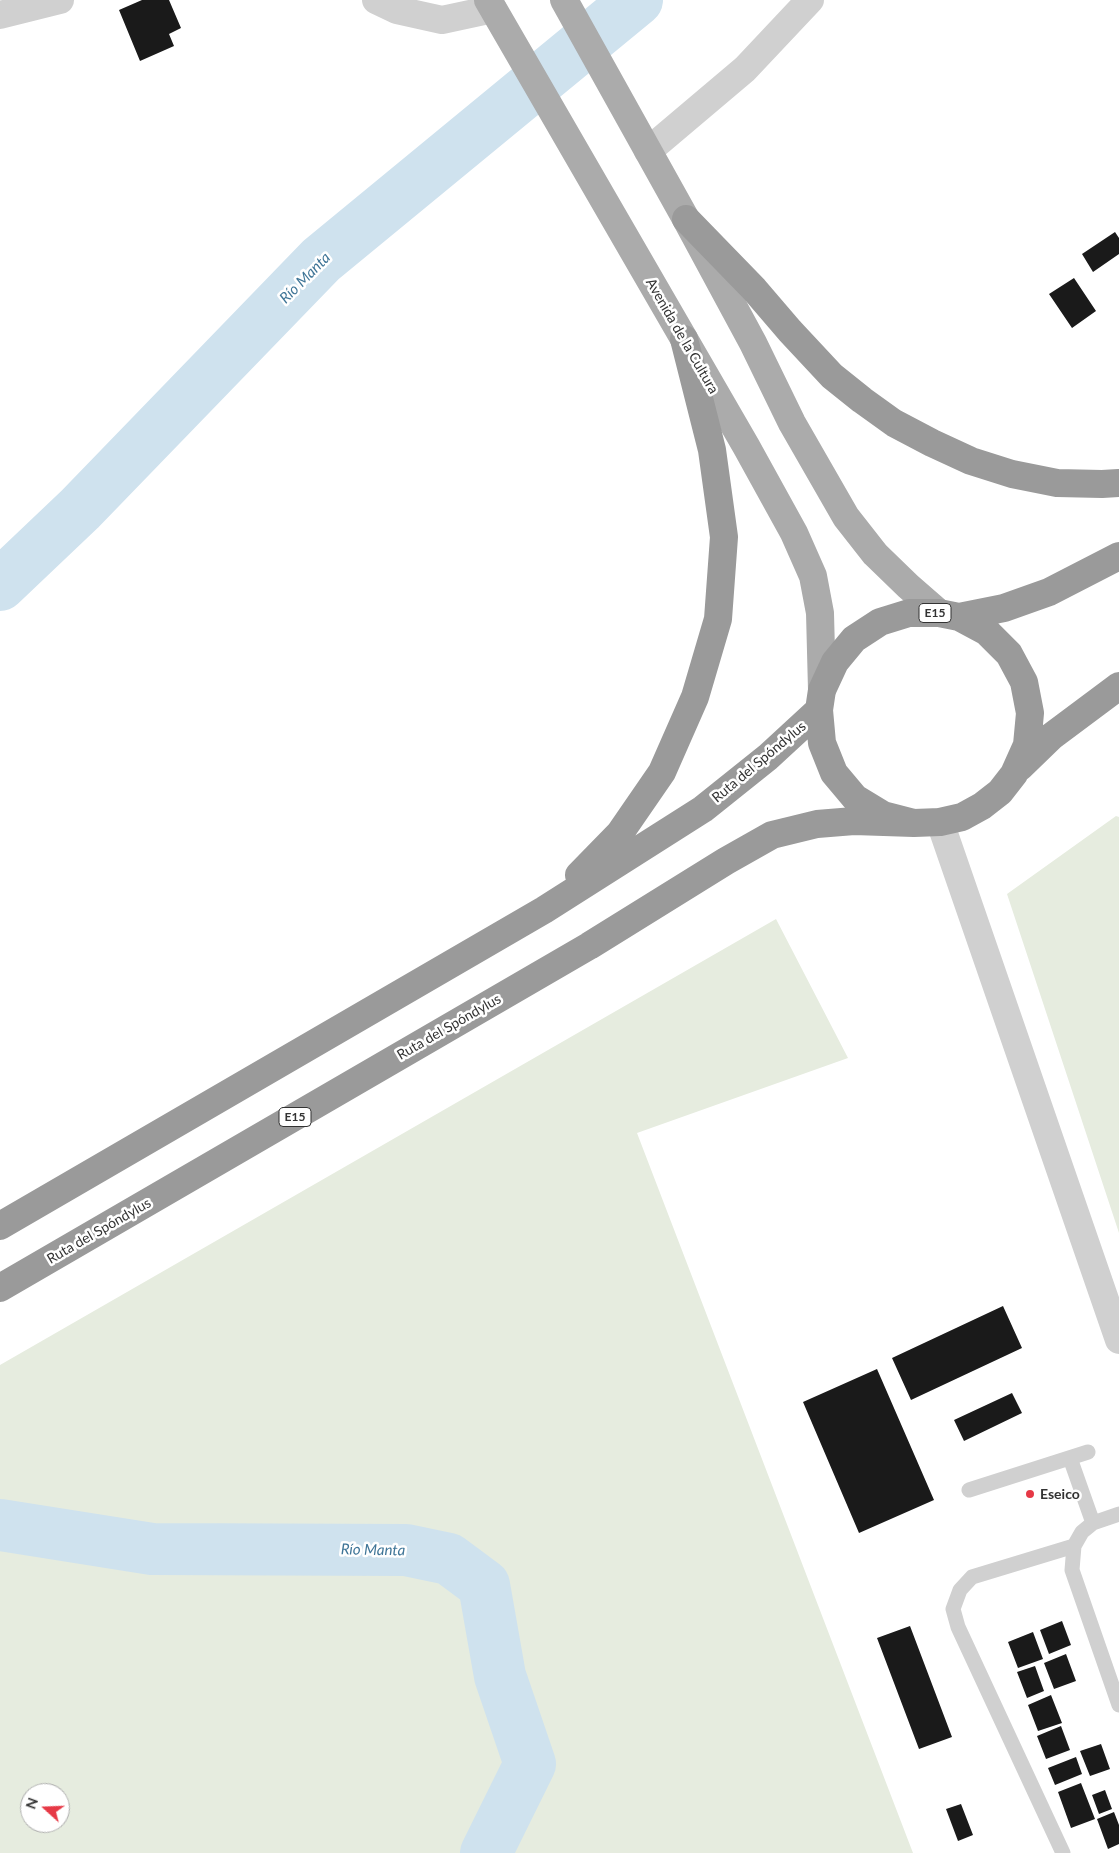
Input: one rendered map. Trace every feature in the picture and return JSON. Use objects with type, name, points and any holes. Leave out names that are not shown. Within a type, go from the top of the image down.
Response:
[{"type":"highway","points":[[686,219],[754,289],[832,376],[894,423],[972,461],[1012,474],[1057,483],[1102,484],[1119,482]]},
{"type":"highway","points":[[544,910],[620,833],[662,772],[695,698],[718,619],[724,537],[712,450],[684,339]]},
{"type":"highway","name":"E15","points":[[1119,556],[1049,592],[1004,608],[949,615],[909,613],[873,626],[854,639],[835,662],[821,700],[822,743],[834,773],[855,798],[883,815],[927,823],[962,817],[982,806],[1000,792],[1014,774],[1052,736],[1119,686]]},
{"type":"highway","name":"E15","points":[[949,615],[987,632],[1009,654],[1024,682],[1030,713],[1026,745],[1014,774]]},
{"type":"highway","name":"Ruta del Spóndylus","points":[[0,1226],[544,910],[703,809],[768,756],[821,700]]},
{"type":"highway","name":"Ruta del Spóndylus","points":[[0,1288],[572,956],[726,860],[772,835],[817,824],[854,821],[927,823]]},
{"type":"main road","points":[[564,0],[753,343],[792,423],[846,517],[875,554],[908,586],[949,615]]},
{"type":"main road","name":"Avenida de la Cultura","points":[[494,12],[746,446],[789,524],[813,576],[820,613],[821,700]]},
{"type":"street","points":[[0,15],[60,0]]},
{"type":"street","points":[[376,0],[397,10],[442,20],[494,12]]},
{"type":"street","points":[[648,151],[745,69],[810,0]]},
{"type":"street","points":[[927,823],[1119,1340]]},
{"type":"lane","points":[[970,1490],[1088,1452]]},
{"type":"lane","points":[[1070,1458],[1093,1522]]},
{"type":"lane","points":[[1119,1514],[1093,1522],[1082,1532],[1074,1546],[1072,1570],[1119,1705]]},
{"type":"lane","points":[[1063,1853],[958,1627],[953,1609],[960,1590],[972,1577],[1074,1546]]},
{"type":"shaded area","points":[[1116,816],[1119,817],[1119,1233],[1007,894]]},
{"type":"shaded area","points":[[776,919],[848,1058],[637,1133],[913,1853],[0,1853],[0,1365]]},
{"type":"building","points":[[142,0],[169,0],[181,28],[169,34],[174,46],[140,61],[119,10]]},
{"type":"building","points":[[1115,232],[1119,238],[1119,254],[1093,272],[1082,254]]},
{"type":"building","points":[[1074,278],[1096,311],[1072,328],[1049,294]]},
{"type":"building","points":[[1003,1306],[1022,1348],[911,1400],[892,1358]]},
{"type":"building","points":[[877,1369],[934,1500],[859,1533],[803,1402]]},
{"type":"building","points":[[1012,1393],[1022,1413],[964,1441],[954,1420]]},
{"type":"building","points":[[1062,1621],[1071,1645],[1049,1654],[1040,1630]]},
{"type":"building","points":[[910,1626],[952,1737],[919,1749],[877,1638]]},
{"type":"building","points":[[1033,1632],[1043,1659],[1018,1668],[1008,1642]]},
{"type":"building","points":[[1066,1654],[1076,1681],[1054,1689],[1044,1663]]},
{"type":"building","points":[[1035,1666],[1044,1691],[1027,1698],[1017,1672]]},
{"type":"building","points":[[1051,1695],[1062,1723],[1038,1731],[1028,1705]]},
{"type":"building","points":[[1061,1726],[1070,1750],[1046,1759],[1037,1736]]},
{"type":"building","points":[[1101,1744],[1110,1769],[1090,1776],[1080,1751]]},
{"type":"building","points":[[1076,1757],[1082,1774],[1055,1785],[1048,1768]]},
{"type":"building","points":[[1081,1783],[1095,1819],[1071,1828],[1058,1792]]},
{"type":"building","points":[[1105,1790],[1112,1809],[1099,1814],[1092,1795]]},
{"type":"building","points":[[961,1804],[973,1835],[958,1841],[946,1809]]},
{"type":"building","points":[[1114,1812],[1119,1825],[1119,1844],[1108,1849],[1097,1819]]},
{"type":"waterway","name":"Río Manta","points":[[0,585],[80,509],[321,260],[637,0]]},
{"type":"waterway","name":"Río Manta","points":[[0,1525],[152,1549],[406,1550],[449,1559],[484,1585],[500,1676],[530,1764],[486,1853]]},
{"type":"place","name":"Eseico","points":[[1030,1494]]}]
